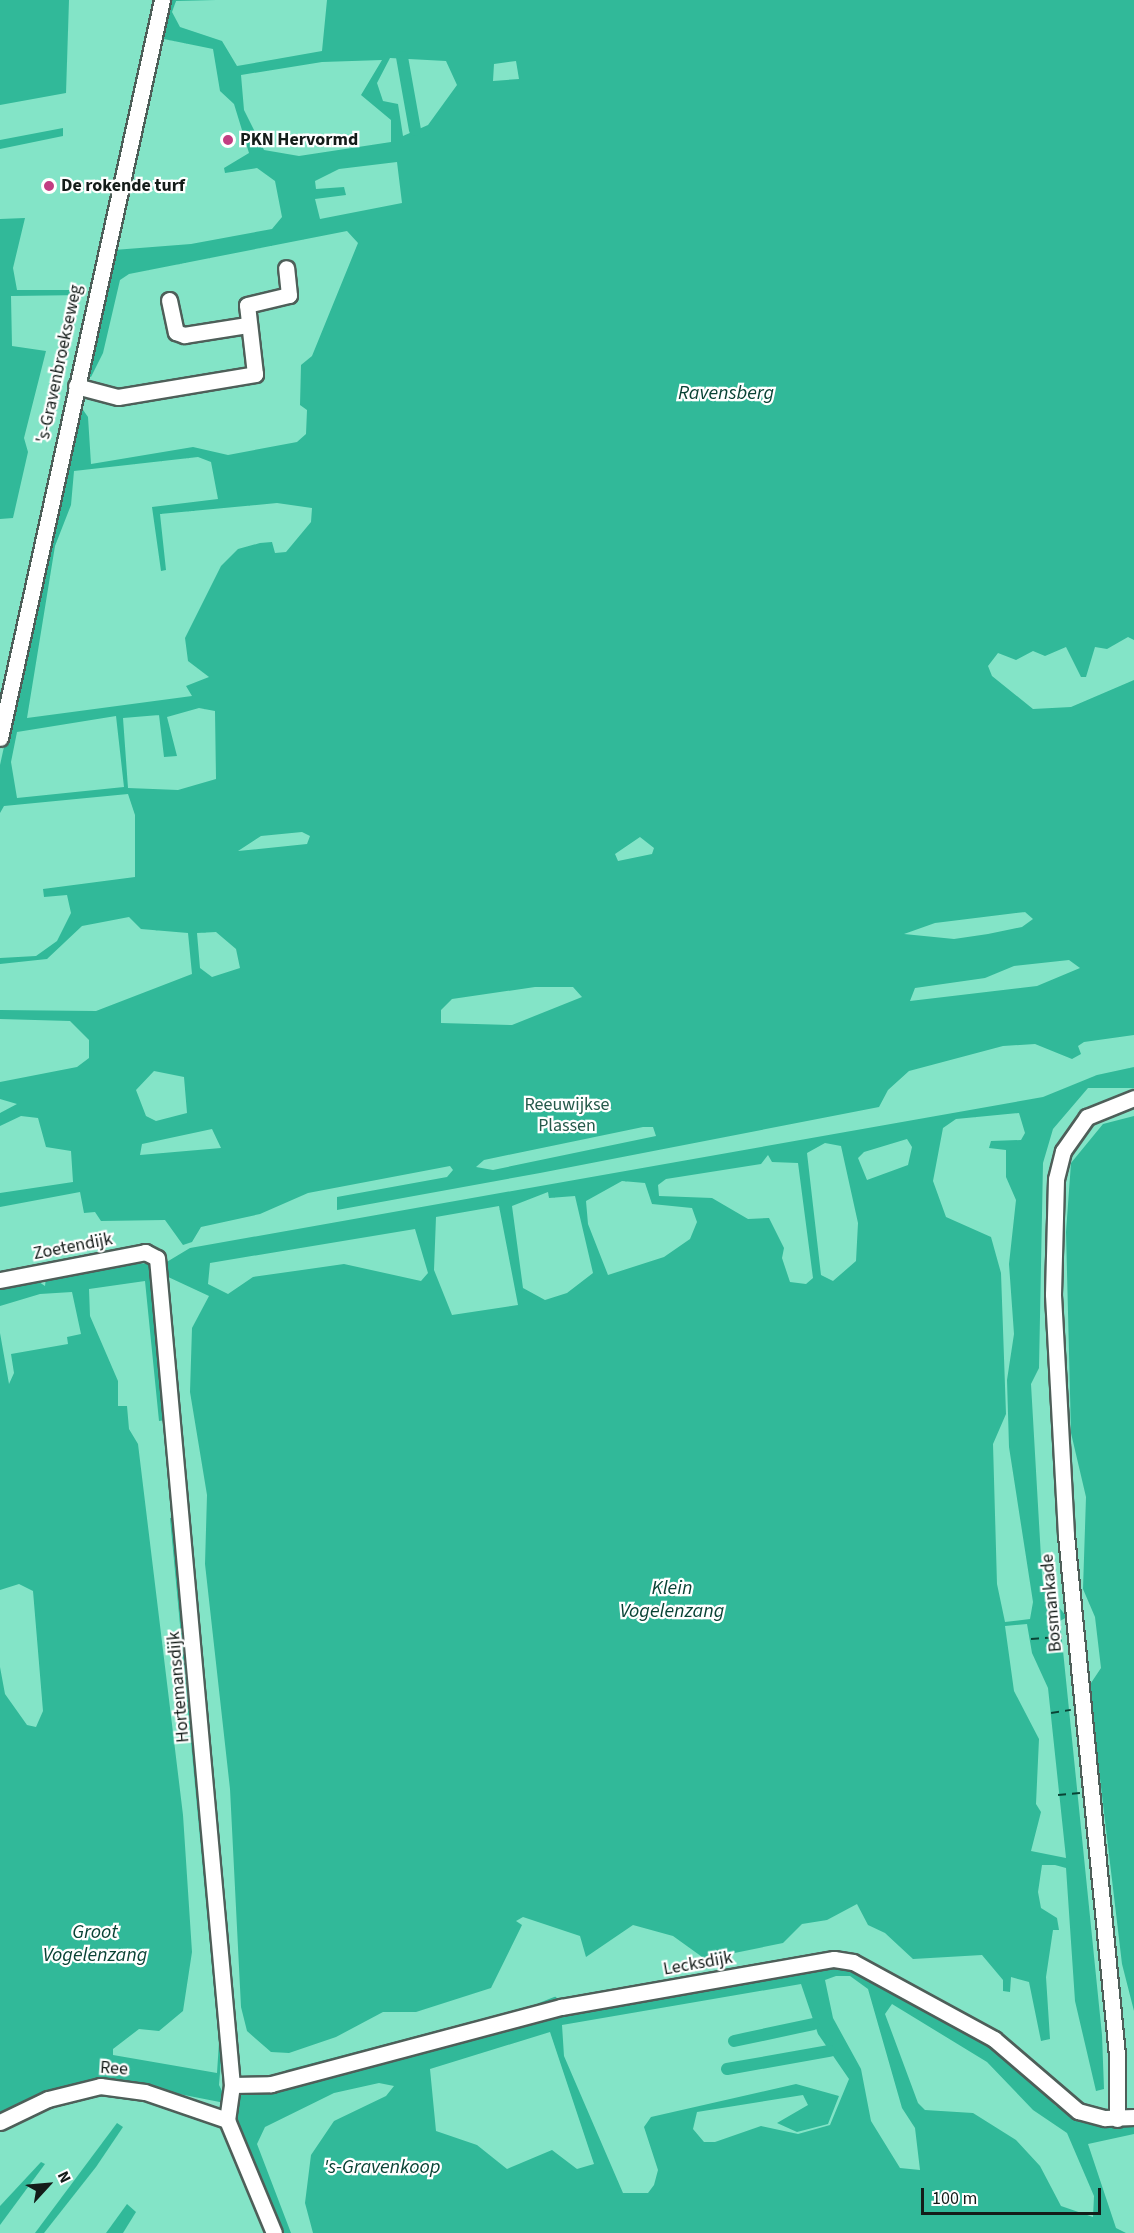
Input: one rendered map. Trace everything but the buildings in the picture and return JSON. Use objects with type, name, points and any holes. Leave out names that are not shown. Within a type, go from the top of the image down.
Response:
[{"type":"street","name":"'s-Gravenbroekseweg","points":[[0,738],[162,0]]},
{"type":"street","points":[[76,386],[118,397],[255,374],[247,325],[248,305],[289,295],[286,268]]},
{"type":"street","points":[[169,300],[176,332],[184,335],[247,325]]},
{"type":"street","name":"Bosmankade","points":[[1117,2119],[1117,2055],[1066,1546],[1053,1294],[1056,1179],[1063,1151],[1087,1117],[1109,1104],[1134,1098]]},
{"type":"street","name":"Zoetendijk","points":[[0,1280],[158,1266]]},
{"type":"street","name":"Hortemansdijk","points":[[158,1266],[230,2102],[274,2233]]},
{"type":"street","name":"Lecksdijk","points":[[230,2102],[271,2084],[561,2007],[834,1959],[853,1962],[994,2039],[1078,2111],[1117,2119],[1134,2117]]},
{"type":"street","name":"Ree","points":[[0,2122],[48,2099],[100,2086],[230,2102]]},
{"type":"green space","name":"Reeuwijkse Plassen","points":[[0,0],[1134,0],[1134,2233],[0,2233]]},
{"type":"water","points":[[0,0],[69,0],[66,93],[0,105]]},
{"type":"water","name":"Ravensberg","points":[[168,0],[216,0],[176,1],[172,12],[180,27],[222,41],[237,66],[322,51],[327,0],[1134,0],[1134,640],[1128,637],[1107,649],[1095,647],[1086,677],[1081,677],[1066,647],[1045,656],[1033,651],[1016,660],[998,653],[988,666],[992,676],[1033,709],[1071,707],[1134,680],[1134,1035],[1084,1042],[1078,1046],[1081,1054],[1072,1059],[1035,1044],[1003,1046],[909,1071],[888,1090],[879,1107],[540,1173],[337,1210],[337,1197],[447,1177],[453,1170],[450,1166],[308,1193],[260,1214],[201,1227],[192,1242],[183,1245],[165,1220],[101,1221],[95,1212],[84,1213],[80,1192],[0,1207],[0,1193],[73,1182],[71,1151],[46,1147],[38,1118],[21,1116],[0,1126],[0,1113],[17,1104],[0,1099],[0,1082],[77,1067],[89,1058],[89,1040],[70,1021],[0,1019],[0,1010],[96,1011],[192,974],[188,933],[141,929],[129,917],[82,926],[47,959],[0,964],[0,958],[36,956],[57,941],[71,913],[67,895],[44,897],[43,889],[135,877],[135,815],[128,794],[4,806],[0,813],[0,765],[77,413],[81,407],[88,417],[91,464],[193,447],[228,455],[297,442],[306,434],[307,410],[300,405],[301,365],[312,356],[358,243],[347,231],[129,274],[120,280],[103,353],[91,377],[84,375],[114,250],[191,244],[272,229],[282,217],[275,181],[257,168],[225,173],[224,168],[249,153],[234,104],[220,91],[213,49],[164,39]],"holes":[[[390,58],[446,61],[457,85],[428,125],[403,136],[398,104],[383,101],[377,83]],[[382,60],[361,95],[391,120],[391,142],[299,156],[264,150],[244,110],[241,75],[322,62]],[[516,61],[519,79],[493,81],[494,64]],[[397,162],[402,203],[320,219],[315,199],[346,195],[344,187],[316,189],[315,181],[339,169]],[[198,457],[211,462],[218,499],[152,507],[161,571],[166,570],[160,514],[277,503],[312,508],[311,522],[286,552],[275,553],[272,542],[260,543],[238,549],[221,566],[185,638],[188,661],[209,677],[186,686],[192,696],[27,718],[55,546],[71,505],[74,471]],[[199,708],[215,711],[216,779],[178,790],[128,788],[123,718],[159,715],[164,757],[177,756],[167,717]],[[116,716],[124,787],[17,798],[11,762],[17,732]],[[302,832],[310,836],[307,844],[238,851],[261,836]],[[640,837],[654,848],[652,854],[618,861],[615,854]],[[1025,912],[1033,919],[1022,927],[954,939],[904,934],[935,923]],[[216,932],[236,949],[240,968],[212,977],[200,968],[197,933]],[[1069,960],[1080,968],[1037,986],[910,1001],[915,988],[985,978],[1014,966]],[[535,987],[573,987],[582,997],[512,1025],[441,1023],[441,1010],[452,999]],[[154,1071],[184,1077],[187,1113],[156,1121],[146,1116],[136,1090]],[[643,1127],[653,1127],[656,1136],[493,1170],[476,1167],[484,1160]],[[212,1129],[221,1148],[140,1155],[142,1144]]]},
{"type":"water","points":[[63,128],[63,136],[0,149],[0,140]]},
{"type":"water","points":[[25,218],[13,268],[17,290],[86,290],[85,295],[11,296],[12,346],[46,351],[24,438],[28,452],[13,518],[0,519],[0,219]]},
{"type":"water","name":"Klein Vogelenzang","points":[[1134,1067],[1134,1088],[1088,1088],[1053,1129],[1043,1163],[1039,1368],[1031,1384],[1044,1589],[1067,1617],[1060,1621],[1102,2035],[1104,2089],[1096,2091],[1075,2001],[1066,1868],[1055,1865],[1042,1865],[1038,1892],[1041,1908],[1057,1918],[1059,1930],[1053,1930],[1046,1977],[1050,2039],[1041,2041],[1029,1982],[1011,1977],[1010,1992],[1003,1991],[1003,1980],[982,1955],[913,1959],[885,1933],[868,1925],[857,1904],[827,1920],[802,1924],[783,1943],[705,1959],[673,1936],[633,1925],[586,1957],[580,1936],[523,1917],[516,1921],[522,1925],[491,1988],[416,2012],[383,2012],[336,2037],[289,2053],[271,2052],[247,2031],[241,2007],[230,1789],[205,1564],[207,1495],[190,1392],[192,1328],[209,1296],[166,1276],[151,1285],[165,1420],[159,1421],[145,1281],[89,1289],[90,1316],[118,1381],[118,1406],[127,1406],[129,1429],[138,1444],[183,1815],[192,1952],[183,2011],[159,2031],[139,2029],[113,2049],[113,2055],[217,2073],[219,2042],[170,1518],[176,1518],[222,2048],[219,2085],[225,2097],[272,2090],[572,2010],[836,1966],[852,1968],[998,2049],[1056,2106],[1099,2124],[1134,2122],[1134,2134],[1088,2144],[1116,2228],[1126,2233],[313,2233],[305,2203],[311,2155],[334,2121],[386,2096],[394,2086],[379,2083],[334,2093],[265,2127],[257,2144],[291,2233],[279,2233],[241,2141],[235,2105],[123,2083],[0,2115],[0,1667],[5,1694],[27,1725],[36,1727],[43,1711],[33,1591],[19,1584],[0,1590],[0,1333],[9,1384],[14,1373],[11,1354],[68,1344],[67,1337],[81,1334],[72,1292],[40,1294],[0,1306],[0,1287],[36,1280],[45,1286],[46,1278],[119,1264],[165,1263],[190,1248],[1043,1097],[1097,1075]],"holes":[[[1019,1113],[1025,1133],[1021,1140],[991,1141],[989,1148],[1006,1150],[1006,1177],[1016,1200],[1009,1264],[1014,1334],[1007,1380],[1009,1447],[1033,1602],[1030,1619],[1005,1622],[997,1584],[993,1444],[1006,1414],[1001,1273],[991,1237],[946,1217],[933,1181],[943,1128],[956,1119]],[[907,1139],[912,1147],[908,1165],[867,1180],[858,1158],[864,1152]],[[825,1143],[841,1146],[858,1223],[856,1261],[833,1281],[821,1275],[807,1153]],[[768,1155],[772,1162],[798,1163],[813,1278],[806,1284],[790,1282],[782,1258],[784,1248],[769,1218],[748,1219],[712,1198],[659,1196],[658,1185],[666,1179],[761,1164]],[[622,1181],[645,1183],[652,1204],[692,1208],[697,1222],[690,1239],[664,1257],[608,1275],[588,1224],[586,1201]],[[548,1192],[549,1198],[575,1196],[593,1273],[567,1293],[545,1300],[523,1288],[512,1206]],[[499,1206],[518,1305],[452,1315],[434,1270],[436,1217]],[[415,1229],[428,1273],[421,1281],[344,1264],[253,1277],[228,1294],[208,1284],[210,1263]],[[1027,1624],[1032,1653],[1048,1688],[1066,1858],[1031,1851],[1041,1812],[1036,1804],[1039,1739],[1014,1691],[1005,1626]],[[836,1976],[850,1976],[868,1989],[902,2108],[915,2128],[920,2170],[900,2168],[871,2121],[861,2069],[833,2018],[825,1980]],[[801,1984],[818,2034],[849,2079],[830,2125],[798,2134],[761,2126],[715,2142],[704,2142],[693,2129],[697,2112],[803,2095],[808,2105],[777,2123],[797,2132],[828,2124],[839,2096],[796,2084],[651,2117],[644,2127],[658,2170],[654,2185],[648,2193],[623,2193],[564,2056],[562,2025]],[[892,2004],[987,2062],[1033,2110],[1067,2133],[1094,2196],[1093,2217],[1061,2206],[1040,2166],[1016,2140],[973,2113],[925,2110],[918,2103],[885,2014]],[[550,2032],[594,2164],[577,2169],[552,2150],[507,2169],[477,2145],[436,2131],[430,2069]]]},
{"type":"water","points":[[1134,1116],[1134,2011],[1122,1964],[1089,1686],[1101,1668],[1095,1617],[1083,1589],[1086,1497],[1071,1433],[1066,1232],[1071,1163],[1103,1124]]},
{"type":"water","points":[[117,2123],[123,2127],[96,2167],[44,2233],[35,2233]]},
{"type":"water","points":[[41,2162],[45,2164],[0,2225],[0,2206]]},
{"type":"water","points":[[127,2204],[136,2212],[123,2233],[106,2233]]},
{"type":"waterway","points":[[402,57],[415,130]]},
{"type":"waterway","points":[[0,703],[3,689]]},
{"type":"waterway","points":[[539,2005],[555,1999]]},
{"type":"waterway","points":[[734,2041],[813,2024]]},
{"type":"waterway","points":[[287,2072],[462,2026]]},
{"type":"waterway","points":[[727,2069],[829,2051]]},
{"type":"ferry route","points":[[1031,1639],[1062,1637]]},
{"type":"ferry route","points":[[1051,1713],[1071,1710]]},
{"type":"ferry route","points":[[1058,1795],[1080,1793]]},
{"type":"place","name":"PKN Hervormd","points":[[228,140]]},
{"type":"place","name":"De rokende turf","points":[[49,186]]},
{"type":"water label","name":"Groot Vogelenzang","points":[[95,1944]]},
{"type":"water label","name":"'s-Gravenkoop","points":[[382,2167]]}]
